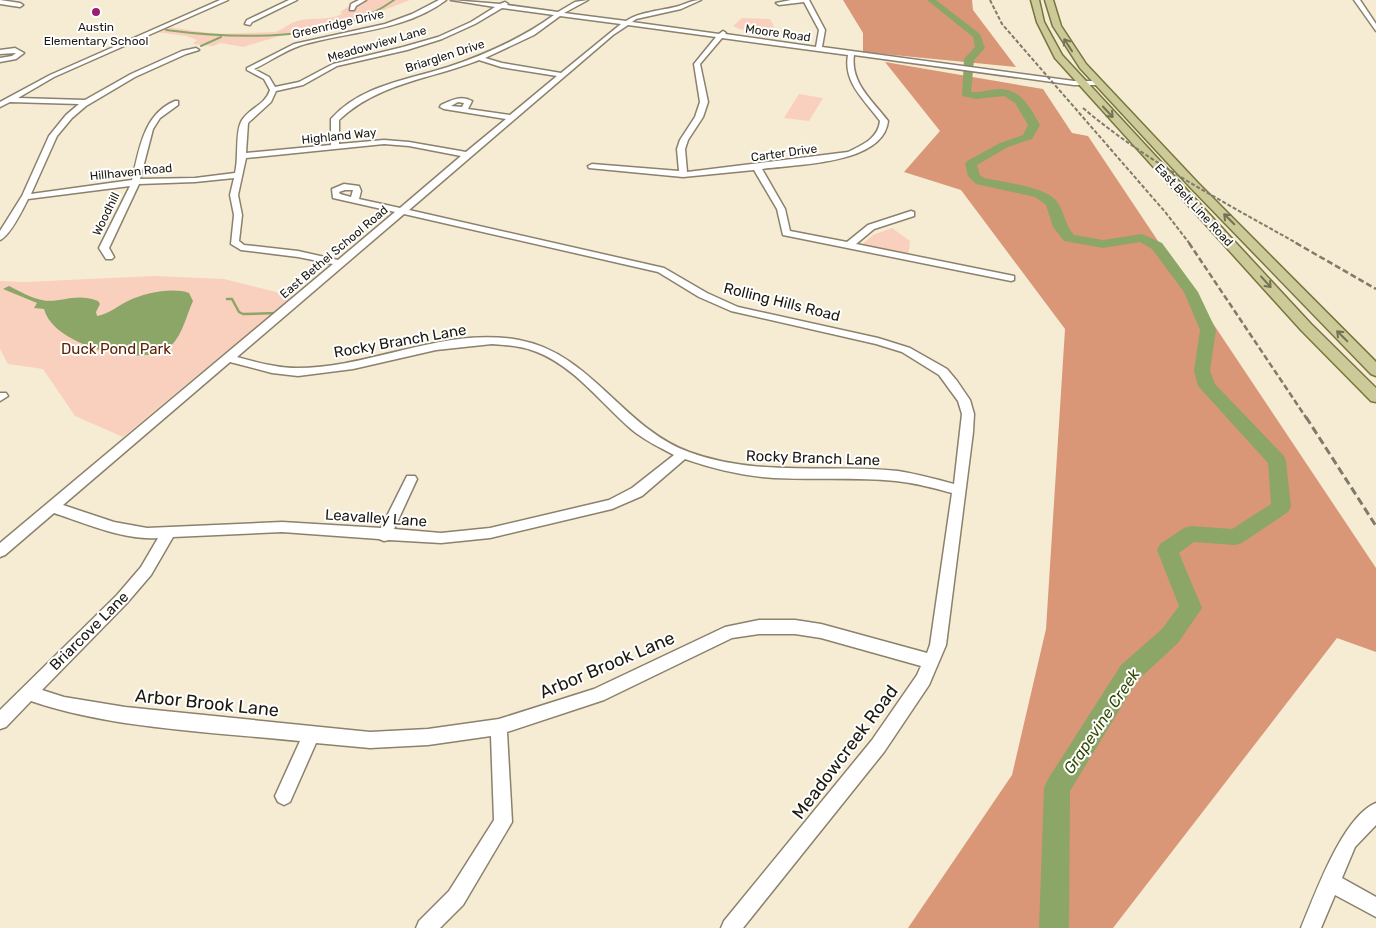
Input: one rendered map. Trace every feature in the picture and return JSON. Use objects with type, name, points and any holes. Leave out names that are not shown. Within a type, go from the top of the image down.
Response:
[{"type":"main road","name":"East Belt Line Road","points":[[1035,0],[1037,15],[1042,28],[1058,56],[1082,84],[1306,327],[1376,397]]},
{"type":"main road","name":"East Belt Line Road","points":[[1049,0],[1057,26],[1068,46],[1099,83],[1376,371]]},
{"type":"main road","points":[[1058,56],[1059,64],[1069,76],[1067,82]]},
{"type":"main road","points":[[1250,265],[1273,265]]},
{"type":"street","points":[[0,105],[4,100],[52,76],[225,0]]},
{"type":"street","points":[[248,24],[249,21],[294,0]]},
{"type":"street","points":[[352,9],[353,5],[364,0]]},
{"type":"street","name":"Greenridge Drive","points":[[273,90],[272,83],[267,78],[249,69],[296,45],[387,25],[414,15],[443,0]]},
{"type":"street","name":"Moore Road","points":[[454,0],[1082,84],[1099,83]]},
{"type":"street","name":"Meadowview Lane","points":[[273,90],[301,84],[335,65],[404,50],[440,38],[473,23],[511,0]]},
{"type":"street","name":"Briarglen Drive","points":[[335,146],[335,119],[380,88],[479,58],[526,37],[575,4],[585,0]]},
{"type":"street","name":"East Bethel School Road","points":[[0,551],[625,23],[634,18],[680,8],[698,0]]},
{"type":"street","points":[[779,3],[806,0],[823,33],[824,40],[818,50]]},
{"type":"street","points":[[1357,0],[1376,30]]},
{"type":"street","points":[[0,2],[20,5]]},
{"type":"street","points":[[683,175],[681,148],[699,117],[704,102],[697,64],[719,36],[727,29]]},
{"type":"street","points":[[0,52],[15,50],[21,52],[14,58],[0,60]]},
{"type":"street","points":[[0,237],[25,197],[58,128],[87,102],[144,71],[184,52],[196,50]]},
{"type":"street","name":"Carter Drive","points":[[592,166],[683,175],[758,169],[850,154],[864,148],[879,137],[884,121],[849,73],[851,54]]},
{"type":"street","points":[[479,58],[501,65],[563,75]]},
{"type":"street","points":[[273,90],[271,98],[244,123],[242,156],[234,195],[238,215],[234,242],[241,247],[298,254],[340,263]]},
{"type":"street","points":[[4,100],[87,102]]},
{"type":"street","points":[[134,183],[149,129],[156,117],[175,103]]},
{"type":"street","points":[[464,110],[512,118]]},
{"type":"street","name":"Highland Way","points":[[242,156],[280,154],[359,143],[398,143],[468,155]]},
{"type":"street","points":[[758,169],[781,208],[786,233],[1012,278]]},
{"type":"street","name":"Hillhaven Road","points":[[25,197],[167,179],[195,180],[239,175]]},
{"type":"street","name":"Woodhill","points":[[109,256],[104,248],[134,183]]},
{"type":"street","name":"Rolling Hills Road","points":[[354,201],[403,210],[661,270],[703,295],[735,309],[878,341],[920,356],[943,372],[964,400],[968,414],[958,490]]},
{"type":"street","points":[[848,246],[871,227],[911,214]]},
{"type":"street","name":"Rocky Branch Lane","points":[[228,358],[275,370],[297,372],[322,370],[462,343],[487,341],[518,343],[554,354],[574,367],[640,429],[683,454],[750,473],[896,476],[917,479],[958,490]]},
{"type":"street","name":"Leavalley Lane","points":[[52,507],[114,527],[147,533],[282,527],[384,536],[442,538],[490,533],[581,513],[612,504],[637,492],[683,454]]},
{"type":"street","points":[[384,536],[411,479]]},
{"type":"street","name":"Meadowcreek Road","points":[[731,928],[878,746],[923,680],[938,645],[958,490]]},
{"type":"street","name":"Briarcove Lane","points":[[0,721],[146,571],[168,533]]},
{"type":"street","name":"Arbor Brook Lane","points":[[28,693],[64,706],[96,711],[370,740],[428,737],[499,727],[548,713],[598,695],[730,632],[758,627],[794,627],[821,631],[930,661]]},
{"type":"street","points":[[426,928],[456,898],[502,822],[499,727]]},
{"type":"street","points":[[284,796],[312,733]]},
{"type":"street","points":[[1311,928],[1349,841],[1376,812]]},
{"type":"street","points":[[1331,882],[1376,907]]},
{"type":"green space","points":[[358,0],[410,0],[358,20],[286,34],[243,47],[221,43],[213,46],[193,44],[197,40],[186,36],[149,31],[161,26],[216,34],[275,32],[297,21],[342,14],[340,12]]},
{"type":"green space","points":[[742,18],[770,19],[777,33],[739,29],[733,26]]},
{"type":"green space","points":[[799,94],[823,98],[809,121],[784,118]]},
{"type":"green space","points":[[892,228],[910,241],[908,258],[858,248],[873,235]]},
{"type":"green space","name":"Duck Pond Park","points":[[154,276],[224,279],[293,296],[123,437],[75,416],[43,369],[8,364],[0,349],[0,281],[24,282]]},
{"type":"shaded area","points":[[843,0],[972,0],[973,10],[1016,67],[863,52],[863,33]]},
{"type":"shaded area","points":[[885,62],[1043,89],[1072,133],[1088,136],[1376,568],[1376,652],[1337,638],[1113,928],[908,928],[1012,775],[1046,629],[1065,329],[961,190],[904,172],[940,131]]},
{"type":"shaded area","points":[[9,286],[42,300],[55,301],[82,298],[98,301],[100,304],[96,312],[97,316],[150,293],[182,291],[189,293],[193,301],[179,335],[171,346],[152,354],[116,354],[78,342],[62,333],[51,322],[44,309],[34,308],[37,303],[3,289]]},
{"type":"waterway","points":[[166,30],[253,36],[314,31],[343,24],[370,14],[394,0]]},
{"type":"waterway","name":"Grapevine Creek","points":[[931,0],[977,36],[980,48],[969,59],[966,94],[976,96],[1001,92],[1007,93],[1023,106],[1034,125],[1028,137],[1004,145],[971,164],[974,176],[980,181],[1039,194],[1052,203],[1060,227],[1069,238],[1103,244],[1142,238],[1157,246],[1191,292],[1208,330],[1202,371],[1207,386],[1277,461],[1281,507],[1235,537],[1191,534],[1167,550],[1191,608],[1170,636],[1129,673],[1057,788],[1054,928]]},
{"type":"waterway","points":[[201,46],[221,37]]},
{"type":"waterway","points":[[227,299],[232,299],[239,312],[243,314],[278,313]]},
{"type":"railway","points":[[990,0],[1002,24],[1166,213],[1190,244]]},
{"type":"railway","points":[[1083,108],[1134,147],[1160,164],[1298,244]]},
{"type":"railway","points":[[1189,243],[1307,419]]},
{"type":"railway","points":[[1296,243],[1376,289]]},
{"type":"railway","points":[[1306,417],[1376,526]]},
{"type":"place","name":"Austin Elementary School","points":[[96,12]]}]
